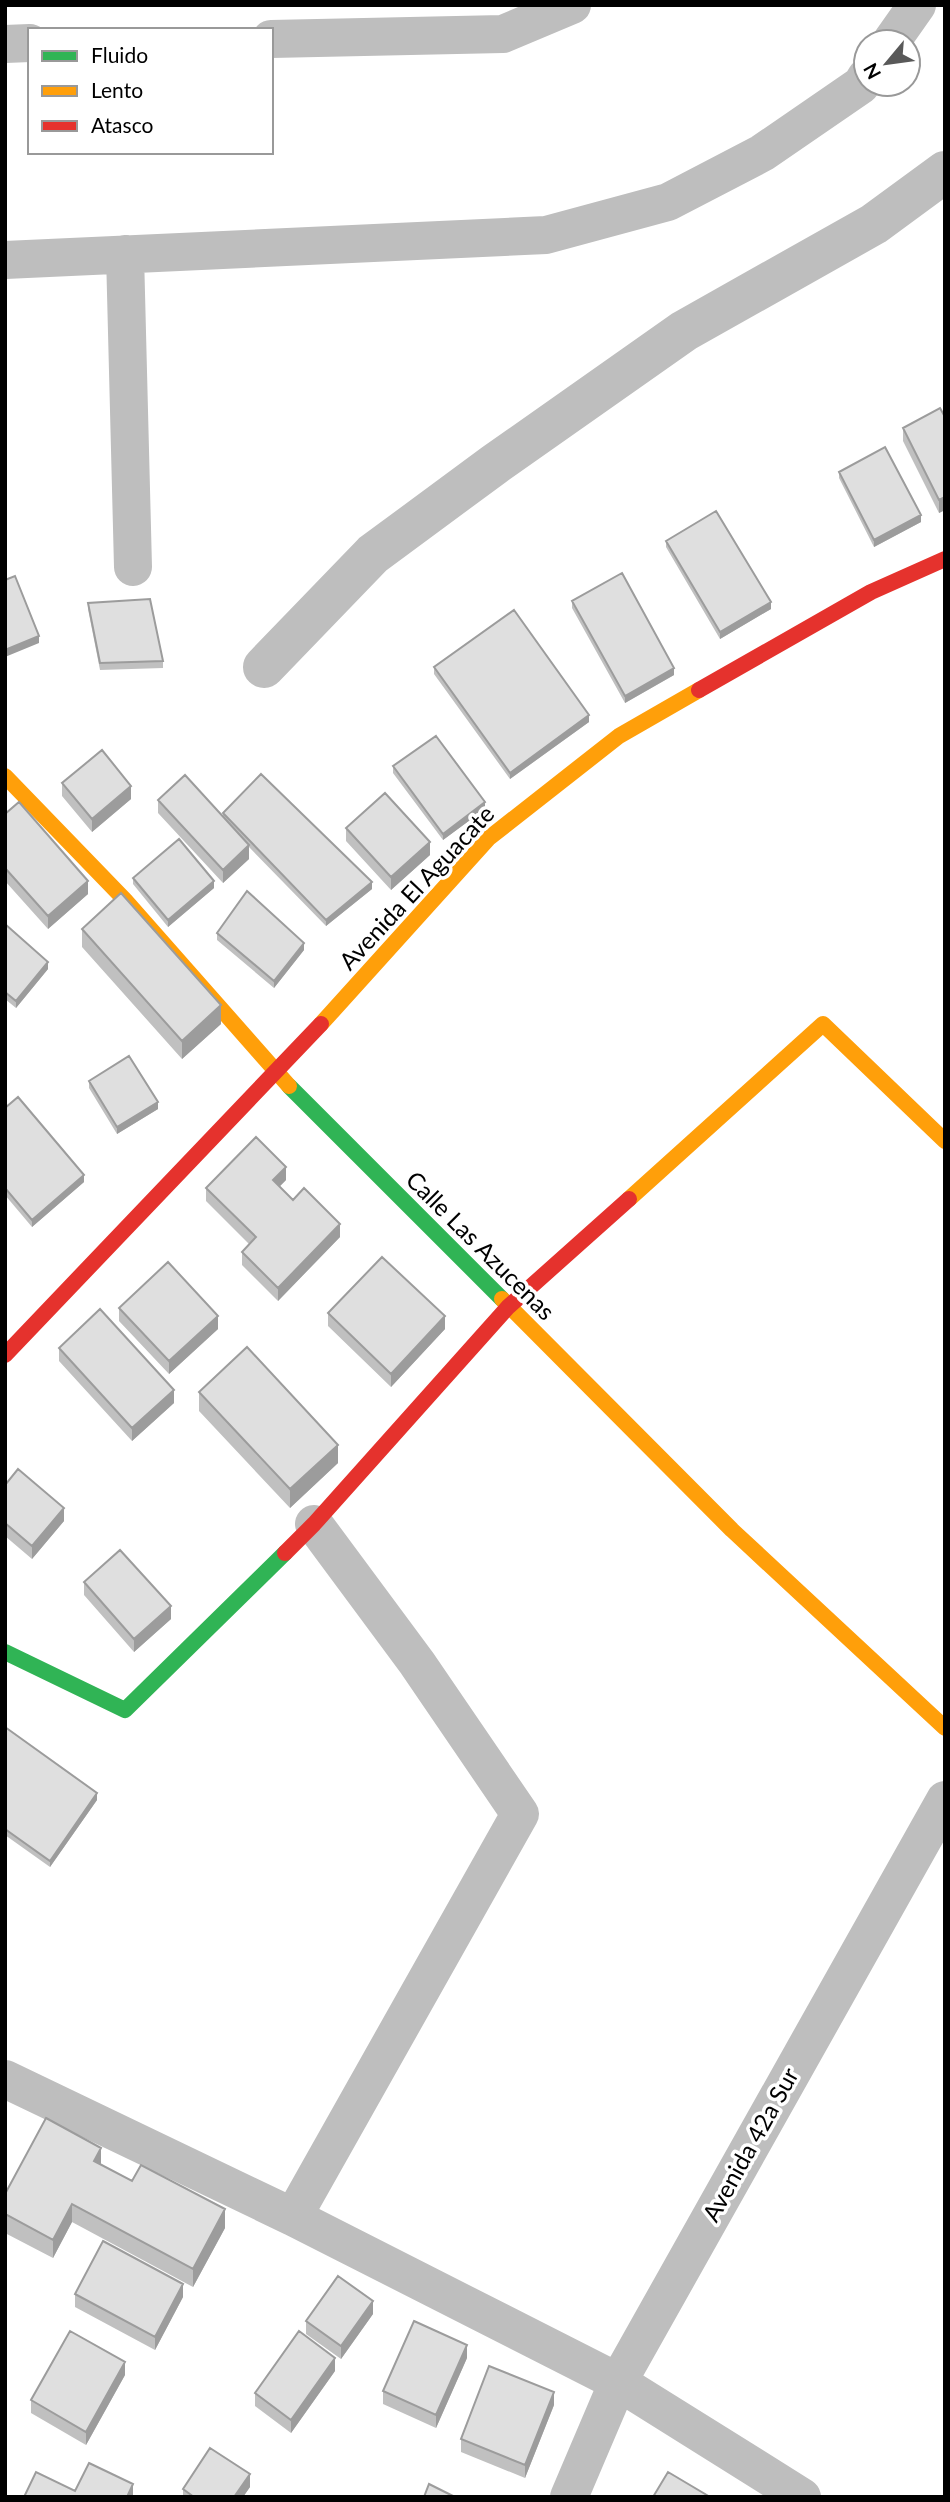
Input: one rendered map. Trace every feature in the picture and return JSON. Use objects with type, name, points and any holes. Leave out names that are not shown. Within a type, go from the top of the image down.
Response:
[{"type":"street","points":[[273,39],[503,34],[572,5]]},
{"type":"street","points":[[901,28],[917,5]]},
{"type":"street","points":[[5,44],[28,43]]},
{"type":"street","points":[[5,260],[546,234],[668,202],[762,153],[852,91]]},
{"type":"street","points":[[125,254],[133,567]]},
{"type":"street","name":"Avenida El Aguacate","points":[[5,1355],[276,1073],[489,838],[619,736],[871,592],[945,559]]},
{"type":"street","name":"Calle Las Azucenas","points":[[5,776],[124,900],[276,1073],[732,1530],[945,1728]]},
{"type":"street","points":[[5,1652],[125,1710],[314,1524],[508,1307],[823,1024],[945,1141]]},
{"type":"street","points":[[293,2217],[520,1814],[417,1663],[314,1524]]},
{"type":"street","name":"Avenida 42a Sur","points":[[569,2497],[618,2382],[945,1800]]},
{"type":"street","points":[[5,2079],[293,2217],[618,2382],[802,2497]]},
{"type":"building","points":[[940,408],[945,417],[945,497],[939,500],[903,428]]},
{"type":"building","points":[[885,447],[921,515],[874,540],[839,472]]},
{"type":"building","points":[[716,511],[771,602],[720,632],[666,541]]},
{"type":"building","points":[[622,573],[674,668],[625,696],[572,601]]},
{"type":"building","points":[[15,576],[39,636],[5,650],[5,580]]},
{"type":"building","points":[[150,599],[163,661],[100,663],[88,603]]},
{"type":"building","points":[[514,610],[589,715],[510,773],[434,667]]},
{"type":"building","points":[[436,736],[485,802],[443,834],[393,766]]},
{"type":"building","points":[[102,750],[131,786],[92,819],[62,783]]},
{"type":"building","points":[[261,774],[372,882],[326,920],[223,813]]},
{"type":"building","points":[[185,775],[249,845],[223,870],[158,800]]},
{"type":"building","points":[[385,793],[430,842],[391,877],[346,828]]},
{"type":"building","points":[[19,802],[88,881],[48,916],[5,868],[5,814]]},
{"type":"building","points":[[179,839],[214,881],[168,920],[133,878]]},
{"type":"building","points":[[247,891],[304,943],[274,981],[217,933]]},
{"type":"building","points":[[121,893],[221,1005],[182,1041],[82,929]]},
{"type":"building","points":[[5,924],[48,962],[16,1001],[5,992]]},
{"type":"building","points":[[129,1056],[158,1102],[117,1127],[89,1081]]},
{"type":"building","points":[[18,1097],[84,1175],[32,1220],[5,1188],[5,1108]]},
{"type":"building","points":[[256,1137],[286,1167],[273,1180],[293,1200],[304,1188],[340,1224],[278,1288],[242,1252],[256,1237],[206,1188]]},
{"type":"building","points":[[382,1257],[445,1316],[391,1374],[328,1313]]},
{"type":"building","points":[[168,1262],[218,1316],[169,1361],[119,1308]]},
{"type":"building","points":[[100,1309],[174,1390],[132,1428],[59,1348]]},
{"type":"building","points":[[247,1347],[338,1445],[290,1489],[199,1392]]},
{"type":"building","points":[[18,1469],[64,1508],[32,1546],[5,1523],[5,1485]]},
{"type":"building","points":[[120,1550],[171,1606],[134,1639],[84,1582]]},
{"type":"building","points":[[5,1727],[97,1793],[50,1861],[5,1829]]},
{"type":"building","points":[[46,2118],[101,2148],[94,2161],[132,2181],[141,2165],[225,2209],[193,2269],[72,2204],[53,2240],[5,2214],[5,2194]]},
{"type":"building","points":[[103,2241],[183,2284],[155,2337],[75,2294]]},
{"type":"building","points":[[338,2276],[373,2301],[341,2346],[306,2321]]},
{"type":"building","points":[[414,2321],[467,2345],[436,2415],[383,2391]]},
{"type":"building","points":[[70,2331],[125,2362],[86,2432],[31,2400]]},
{"type":"building","points":[[299,2331],[335,2358],[291,2420],[255,2393]]},
{"type":"building","points":[[489,2366],[554,2392],[525,2465],[461,2439]]},
{"type":"building","points":[[210,2448],[250,2474],[234,2497],[194,2497],[183,2489]]},
{"type":"building","points":[[89,2463],[133,2484],[127,2497],[24,2497],[36,2472],[75,2491]]},
{"type":"building","points":[[668,2472],[710,2497],[653,2497]]},
{"type":"building","points":[[429,2484],[455,2497],[424,2497]]},
{"type":"waterway","points":[[264,667],[373,554],[495,464],[684,331],[874,224],[945,172]]},
{"type":"traffic: fast","points":[[289,1086],[502,1299]]},
{"type":"traffic: fast","points":[[5,1652],[125,1710],[285,1553]]},
{"type":"traffic: slow","points":[[321,1024],[489,838],[619,736],[699,690]]},
{"type":"traffic: slow","points":[[5,776],[125,900],[289,1086]]},
{"type":"traffic: slow","points":[[629,1199],[823,1024],[945,1141]]},
{"type":"traffic: slow","points":[[502,1299],[732,1530],[945,1728]]},
{"type":"traffic: jam","points":[[699,690],[871,592],[945,559]]},
{"type":"traffic: jam","points":[[5,1355],[321,1024]]},
{"type":"traffic: jam","points":[[285,1553],[508,1307],[629,1199]]}]
